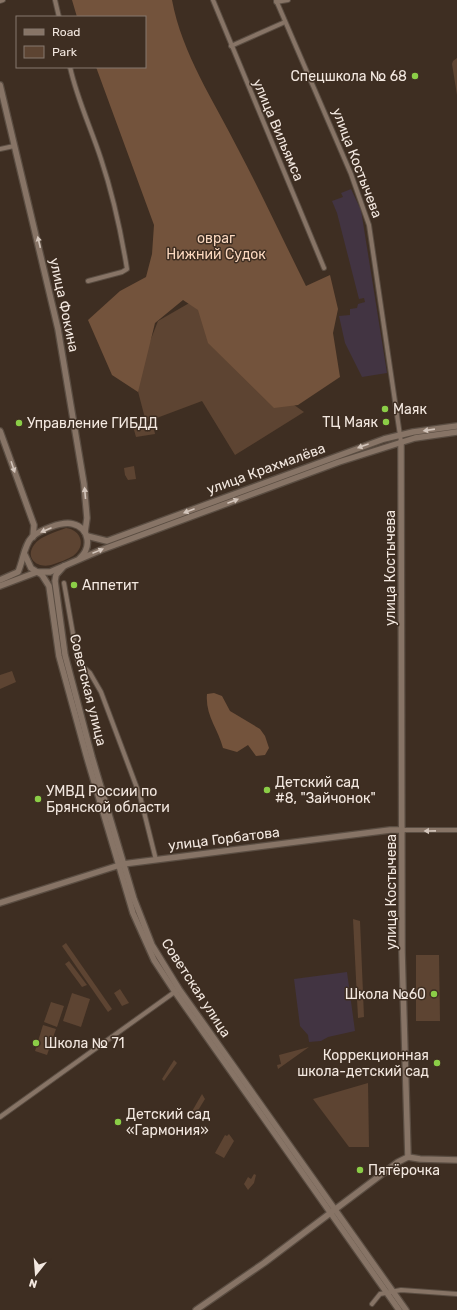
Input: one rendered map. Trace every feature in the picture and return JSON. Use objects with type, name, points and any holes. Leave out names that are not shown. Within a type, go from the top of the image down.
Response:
[{"type":"main road","name":"улица Фокина","points":[[0,85],[58,329],[84,480],[87,518],[86,534]]},
{"type":"main road","name":"улица Крахмалёва","points":[[86,534],[101,541],[116,538],[334,457],[400,435],[457,426]]},
{"type":"main road","points":[[0,431],[34,525],[32,537],[18,572],[0,580]]},
{"type":"main road","name":"улица Крахмалёва","points":[[79,559],[248,495],[402,442],[457,432]]},
{"type":"main road","name":"улица Костычева","points":[[402,442],[403,1026],[407,1093],[408,1157]]},
{"type":"main road","points":[[0,586],[37,572],[50,572],[64,566],[79,559],[87,548],[86,534],[77,526],[67,523],[32,537]]},
{"type":"main road","points":[[25,555],[31,568],[37,572]]},
{"type":"main road","name":"Советская улица","points":[[64,566],[56,575],[54,581],[62,640],[121,865]]},
{"type":"main road","name":"Советская улица","points":[[37,572],[46,579],[49,586],[56,641],[61,662],[121,865],[146,931],[177,990],[333,1211],[406,1310]]},
{"type":"main road","name":"улица Горбатова","points":[[0,903],[121,865],[390,830],[403,830]]},
{"type":"main road","points":[[196,1310],[264,1263],[408,1157],[420,1159],[457,1160]]},
{"type":"main road","name":"Советская улица","points":[[333,1211],[399,1310]]},
{"type":"street","points":[[55,0],[59,16]]},
{"type":"street","name":"улица Вильямса","points":[[213,0],[324,268]]},
{"type":"street","points":[[276,1],[288,0]]},
{"type":"street","name":"улица Костычева","points":[[276,1],[351,174],[369,225],[402,442]]},
{"type":"street","points":[[231,46],[285,22]]},
{"type":"street","points":[[70,68],[74,86],[102,161],[120,231],[127,269],[122,272],[88,281]]},
{"type":"street","points":[[0,149],[14,146]]},
{"type":"street","points":[[64,583],[78,662],[90,673],[101,692],[140,796],[156,860]]},
{"type":"street","name":"улица Горбатова","points":[[403,830],[457,830]]},
{"type":"street","points":[[0,1117],[177,990]]},
{"type":"street","points":[[372,1304],[380,1294],[392,1291],[401,1290],[457,1294]]},
{"type":"shaded area","points":[[351,189],[361,210],[387,373],[362,377],[345,343],[339,316],[350,315],[350,309],[357,308],[358,304],[365,302],[364,298],[359,299],[337,213],[332,201],[343,197],[341,193]]},
{"type":"shaded area","points":[[347,972],[355,1031],[328,1037],[321,1041],[309,1042],[308,1035],[300,1026],[294,979]]},
{"type":"green space","name":"овраг Нижний Судок","points":[[72,0],[172,0],[183,39],[191,58],[256,183],[306,286],[330,275],[338,309],[333,333],[340,377],[298,405],[274,408],[208,343],[198,310],[183,300],[155,323],[138,392],[112,375],[88,320],[120,291],[146,277],[152,254],[154,225],[96,68],[146,68],[146,16],[77,16]]},
{"type":"green space","points":[[457,58],[457,95],[452,64]]},
{"type":"green space","points":[[205,294],[256,378],[304,412],[235,455],[202,401],[146,422],[135,380],[158,321]]},
{"type":"green space","points":[[153,424],[155,434],[136,437],[133,426]]},
{"type":"green space","points":[[134,466],[136,479],[128,480],[125,475],[124,468]]},
{"type":"green space","points":[[66,528],[71,529],[78,535],[81,543],[80,548],[73,556],[59,562],[43,566],[32,559],[31,550],[40,539]]},
{"type":"green space","points":[[12,671],[16,682],[0,689],[0,675]]},
{"type":"green space","points":[[214,693],[222,696],[230,711],[260,729],[265,736],[269,748],[265,755],[256,756],[248,745],[237,752],[223,748],[208,709],[207,694]]},
{"type":"green space","points":[[353,919],[360,921],[364,1017],[358,1018]]},
{"type":"green space","points":[[66,943],[112,1009],[108,1012],[62,946]]},
{"type":"green space","points":[[416,955],[439,955],[440,1021],[416,1021]]},
{"type":"green space","points":[[69,961],[87,985],[82,987],[65,964]]},
{"type":"green space","points":[[120,989],[129,1003],[122,1006],[114,993]]},
{"type":"green space","points":[[72,993],[90,999],[81,1027],[63,1021]]},
{"type":"green space","points":[[51,1002],[64,1006],[57,1027],[44,1022]]},
{"type":"green space","points":[[43,1025],[56,1029],[47,1055],[35,1051]]},
{"type":"green space","points":[[309,1047],[278,1069],[277,1065],[281,1064],[279,1055]]},
{"type":"green space","points":[[174,1060],[177,1063],[164,1081],[162,1079]]},
{"type":"green space","points":[[368,1083],[369,1147],[349,1147],[313,1099]]},
{"type":"green space","points":[[202,1094],[205,1099],[194,1117],[191,1113]]},
{"type":"green space","points":[[229,1134],[234,1141],[224,1158],[215,1153],[225,1135],[227,1136]]},
{"type":"green space","points":[[254,1174],[256,1175],[254,1183],[248,1190],[244,1184],[248,1177],[251,1179]]},
{"type":"place","name":"Спецшкола № 68","points":[[415,76]]},
{"type":"place","name":"Маяк","points":[[385,409]]},
{"type":"place","name":"ТЦ Маяк","points":[[386,422]]},
{"type":"place","name":"Управление ГИБДД","points":[[19,423]]},
{"type":"place","name":"Аппетит","points":[[74,585]]},
{"type":"place","name":"Детский сад #8, \"Зайчонок\"","points":[[267,790]]},
{"type":"place","name":"УМВД России по Брянской области","points":[[38,799]]},
{"type":"place","name":"Школа №60","points":[[434,994]]},
{"type":"place","name":"Школа № 71","points":[[36,1043]]},
{"type":"place","name":"Коррекционная школа-детский сад","points":[[437,1063]]},
{"type":"place","name":"Детский сад «Гармония»","points":[[118,1122]]},
{"type":"place","name":"Пятёрочка","points":[[360,1170]]}]
